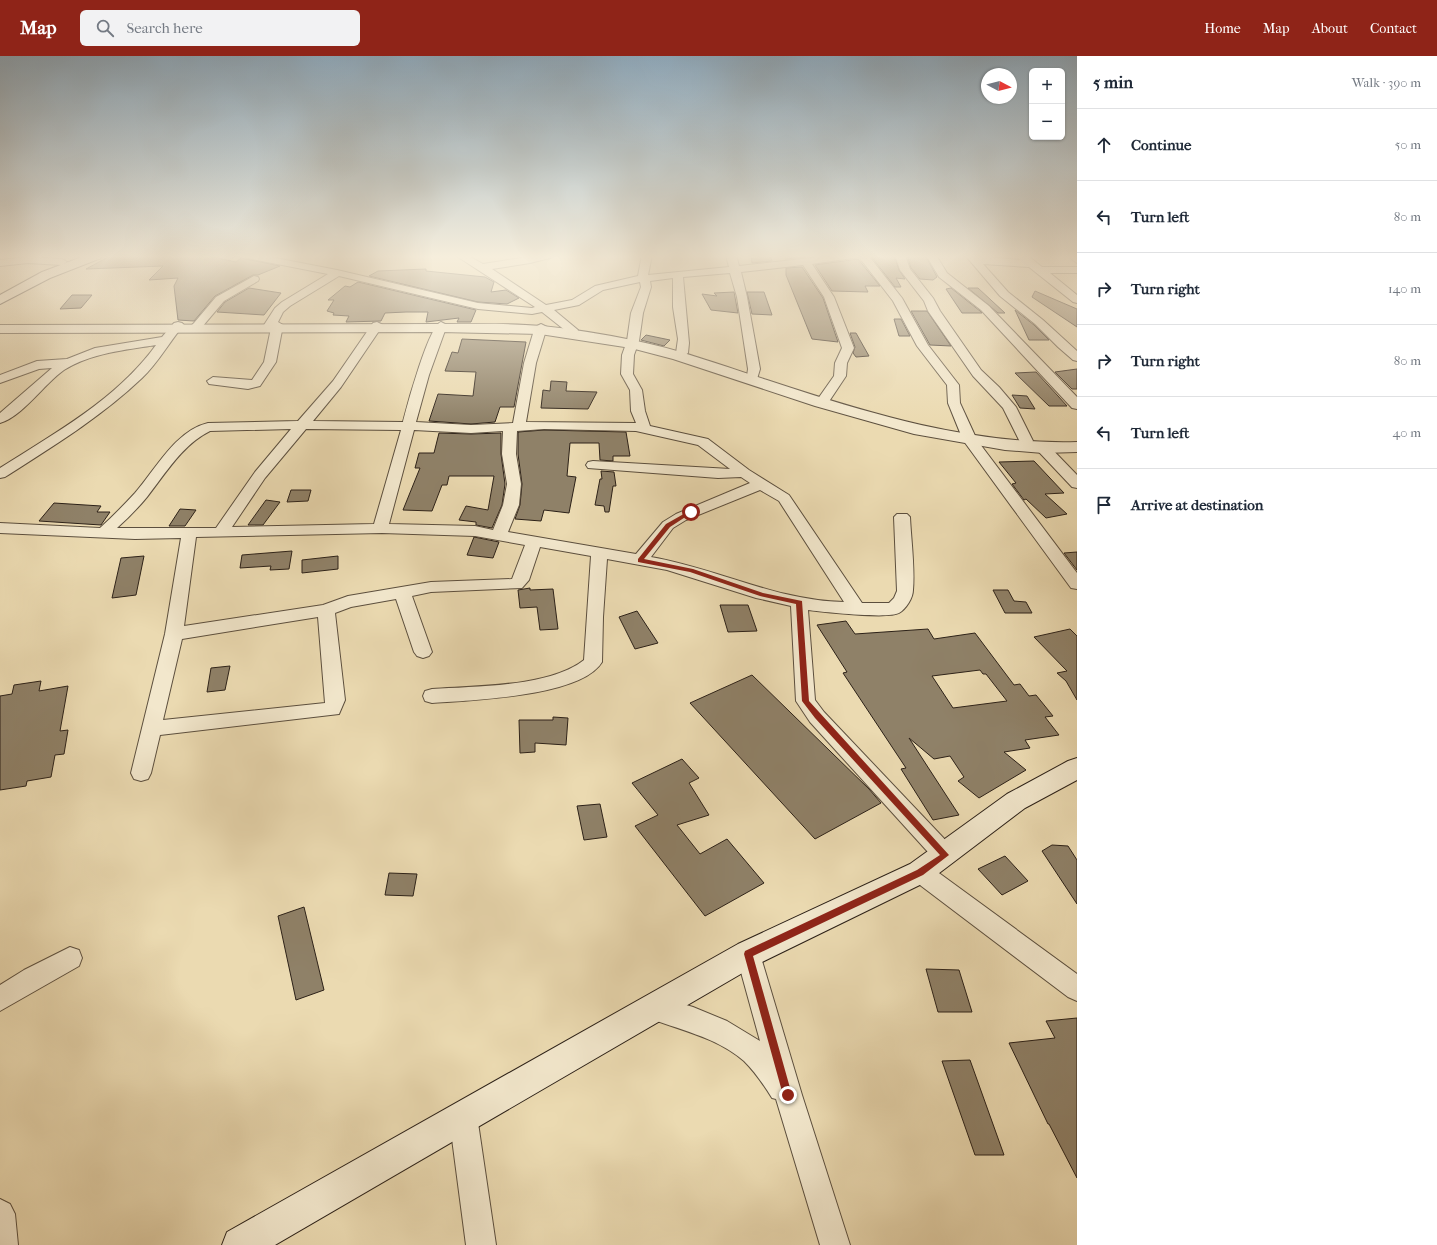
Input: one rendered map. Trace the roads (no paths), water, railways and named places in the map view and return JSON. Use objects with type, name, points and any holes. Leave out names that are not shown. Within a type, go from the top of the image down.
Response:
[{"type":"street","points":[[198,325],[210,310]]},
{"type":"street","points":[[213,381],[248,385],[256,383],[270,362],[276,340],[274,326],[279,310]]},
{"type":"street","points":[[506,325],[507,310]]},
{"type":"street","points":[[547,310],[572,332]]},
{"type":"street","points":[[637,310],[632,343],[628,355],[627,374],[636,390],[638,411],[644,428]]},
{"type":"street","points":[[680,310],[684,335],[684,347],[682,353]]},
{"type":"street","points":[[743,310],[753,362],[753,376]]},
{"type":"street","points":[[823,401],[840,376],[841,362],[848,348],[834,310]]},
{"type":"street","points":[[904,310],[923,346],[953,385],[954,403],[969,437],[1047,546],[1077,584]]},
{"type":"street","points":[[934,310],[977,373],[996,390],[1009,407],[1026,441]]},
{"type":"street","points":[[986,310],[1077,405]]},
{"type":"street","points":[[1025,310],[1040,322],[1062,345],[1077,357]]},
{"type":"street","points":[[0,329],[506,325],[572,332],[682,353],[823,401]]},
{"type":"street","points":[[0,326],[274,326]]},
{"type":"street","points":[[220,533],[246,493],[336,384],[377,326]]},
{"type":"street","points":[[441,326],[541,329]]},
{"type":"street","points":[[380,529],[393,489],[408,426],[424,370],[441,326]]},
{"type":"street","points":[[0,474],[85,420],[139,374],[176,327]]},
{"type":"street","points":[[499,535],[511,505],[514,484],[509,454],[514,426],[530,363],[541,329]]},
{"type":"street","points":[[0,419],[59,368],[68,363],[95,352],[166,340]]},
{"type":"street","points":[[632,343],[914,429],[1043,448],[1077,447]]},
{"type":"street","points":[[0,379],[37,366],[68,363]]},
{"type":"street","points":[[103,533],[140,496],[189,438],[203,428],[303,425],[408,426],[471,429],[544,425],[644,428],[703,442],[744,473],[784,498],[804,526],[857,609]]},
{"type":"street","points":[[969,437],[1026,441],[1077,440]]},
{"type":"street","points":[[1043,448],[1077,484]]},
{"type":"street","points":[[593,465],[644,467],[718,474],[744,473]]},
{"type":"street","points":[[640,560],[668,525],[680,517],[761,484]]},
{"type":"street","points":[[0,528],[103,533],[189,534],[380,529],[442,529],[499,535],[640,560],[691,571],[762,594],[799,603],[857,609],[893,609],[902,600],[905,591],[902,517]]},
{"type":"street","points":[[141,773],[150,729],[174,634],[189,534]]},
{"type":"street","points":[[174,634],[326,610],[348,602],[431,587],[519,582],[535,541]]},
{"type":"street","points":[[432,696],[510,690],[563,678],[589,668],[593,662],[594,617],[599,553]]},
{"type":"street","points":[[402,592],[423,652]]},
{"type":"street","points":[[799,603],[806,701],[817,716],[945,855]]},
{"type":"street","points":[[150,729],[332,709],[335,700],[326,610]]},
{"type":"street","points":[[240,1245],[653,1007],[748,954],[920,872],[1016,801],[1077,768]]},
{"type":"street","points":[[920,872],[1077,989]]},
{"type":"street","points":[[748,954],[788,1095],[835,1245]]},
{"type":"street","points":[[0,999],[32,978],[70,958]]},
{"type":"street","points":[[653,1007],[691,1019],[730,1035],[754,1053],[788,1095]]},
{"type":"street","points":[[463,1116],[481,1245]]},
{"type":"street","points":[[0,1214],[4,1245]]}]
